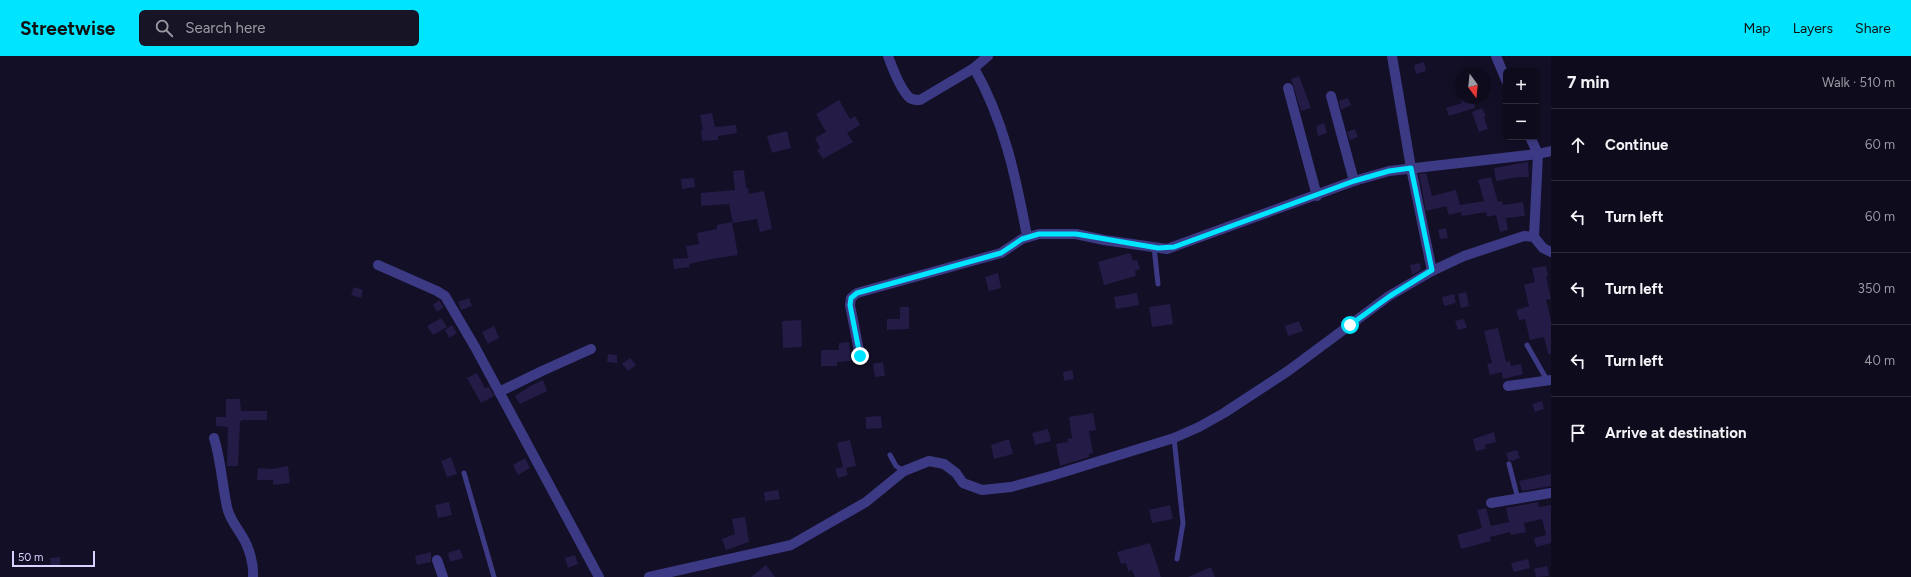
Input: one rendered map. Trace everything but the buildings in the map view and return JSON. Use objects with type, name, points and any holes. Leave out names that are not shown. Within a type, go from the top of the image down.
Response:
[{"type":"street","points":[[888,56],[902,86],[910,98],[916,100],[920,100],[974,68],[988,56]]},
{"type":"street","points":[[1392,56],[1411,168],[1432,270]]},
{"type":"street","points":[[1496,56],[1503,73]]},
{"type":"street","points":[[974,68],[992,103],[1003,133],[1014,170],[1027,236]]},
{"type":"street","points":[[1288,88],[1317,196]]},
{"type":"street","points":[[1331,96],[1354,181]]},
{"type":"street","points":[[1531,140],[1538,154],[1534,237],[1543,248],[1551,252]]},
{"type":"street","points":[[860,356],[850,305],[851,298],[857,293],[1001,253],[1027,236],[1039,234],[1076,234],[1154,247],[1174,247],[1317,196],[1354,181],[1389,171],[1538,154],[1551,151]]},
{"type":"street","points":[[649,577],[668,575],[791,545],[866,502],[904,471],[929,461],[944,464],[956,473],[963,483],[982,490],[1011,487],[1115,458],[1174,438],[1199,427],[1224,413],[1288,371],[1390,296],[1432,270],[1464,256],[1524,236],[1534,237]]},
{"type":"street","points":[[378,265],[437,291],[444,296],[499,392],[599,577]]},
{"type":"street","points":[[499,392],[591,349]]},
{"type":"street","points":[[1508,386],[1549,380]]},
{"type":"street","points":[[214,438],[219,454],[227,507],[232,522],[243,537],[249,550],[254,571],[253,577]]},
{"type":"street","points":[[1491,503],[1551,493]]},
{"type":"street","points":[[437,560],[443,577]]},
{"type":"lane","points":[[1154,247],[1158,284]]},
{"type":"lane","points":[[1527,345],[1549,380]]},
{"type":"lane","points":[[1174,438],[1183,523],[1177,559]]},
{"type":"lane","points":[[890,454],[896,466],[904,471]]},
{"type":"lane","points":[[1509,464],[1518,499]]},
{"type":"lane","points":[[464,473],[494,577]]},
{"type":"route","points":[[860,356],[850,305],[851,298],[857,293],[1001,253],[1007,251],[1027,236],[1039,234],[1076,234],[1104,240],[1158,248],[1174,247],[1317,196],[1354,181],[1389,171],[1411,168],[1432,270],[1390,296],[1350,325]]}]
